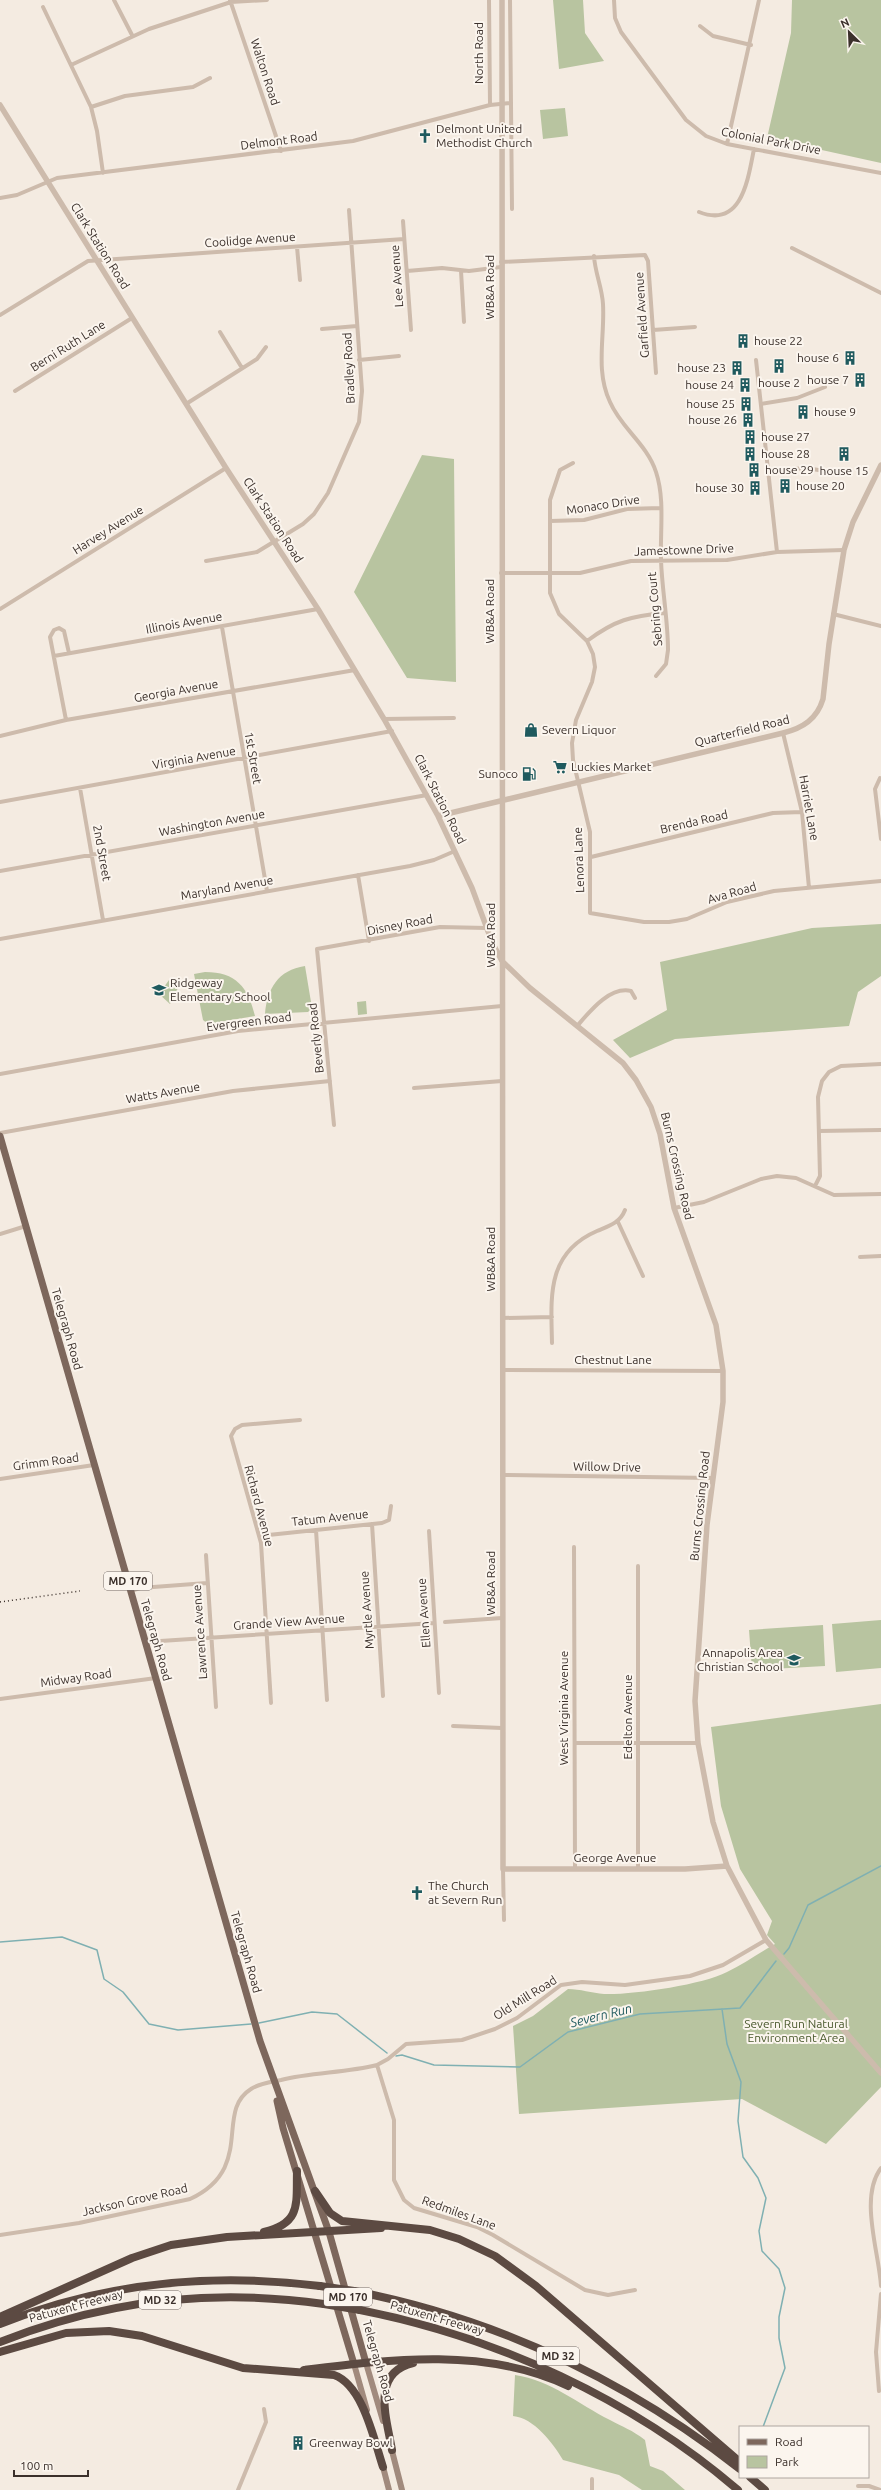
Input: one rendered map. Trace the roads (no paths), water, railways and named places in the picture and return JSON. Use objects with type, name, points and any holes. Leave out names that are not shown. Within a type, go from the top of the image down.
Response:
[{"type":"highway","points":[[251,2236],[279,2228],[291,2219],[297,2202],[296,2171]]},
{"type":"highway","points":[[315,2191],[330,2213],[342,2221],[416,2228],[446,2234],[471,2244],[518,2272],[739,2461]]},
{"type":"highway","points":[[0,2317],[127,2260],[158,2248],[209,2238],[416,2228]]},
{"type":"highway","name":"Patuxent Freeway","points":[[0,2324],[67,2301],[101,2292],[172,2281],[237,2279],[320,2286],[354,2291],[462,2318],[567,2360],[654,2407],[739,2468]]},
{"type":"highway","name":"Patuxent Freeway","points":[[0,2342],[42,2327],[106,2308],[166,2299],[239,2296],[324,2304],[360,2310],[435,2328],[521,2359],[576,2384],[645,2422],[704,2462],[738,2490]]},
{"type":"highway","points":[[0,2352],[59,2334],[109,2331],[142,2336],[243,2368],[334,2375],[346,2381],[359,2399],[383,2467]]},
{"type":"highway","points":[[392,2450],[383,2397],[387,2381],[402,2367],[434,2359]]},
{"type":"highway","points":[[280,2372],[354,2364],[434,2359],[498,2364],[537,2374],[645,2422]]},
{"type":"highway","points":[[751,2478],[765,2490]]},
{"type":"highway","points":[[758,2478],[772,2490]]},
{"type":"main road","name":"Telegraph Road","points":[[0,1134],[94,1465],[273,2082],[283,2128],[316,2232],[389,2490]]},
{"type":"main road","name":"Telegraph Road","points":[[273,2082],[301,2150],[329,2232],[392,2450],[402,2490]]},
{"type":"street","points":[[114,0],[132,36]]},
{"type":"street","points":[[71,65],[132,36],[230,1],[267,0]]},
{"type":"street","name":"North Road","points":[[489,0],[490,105]]},
{"type":"street","name":"WB&A Road","points":[[502,0],[501,801],[503,1869]]},
{"type":"street","points":[[510,0],[512,209]]},
{"type":"street","name":"Colonial Park Drive","points":[[614,0],[615,18],[622,32],[686,120],[701,134],[727,144],[881,173]]},
{"type":"street","points":[[727,144],[751,45],[759,0]]},
{"type":"street","name":"Walton Road","points":[[230,1],[281,151]]},
{"type":"street","points":[[43,8],[91,107],[97,131],[103,173]]},
{"type":"street","points":[[700,26],[714,36],[751,45]]},
{"type":"street","points":[[91,107],[125,96],[193,87],[210,78]]},
{"type":"street","name":"Delmont Road","points":[[0,198],[17,195],[57,178],[353,141],[490,105],[510,103]]},
{"type":"street","name":"Clark Station Road","points":[[0,105],[46,182],[226,468],[318,609],[392,732],[427,795],[455,851],[502,961]]},
{"type":"street","points":[[699,212],[709,216],[720,215],[739,201],[747,186],[754,149]]},
{"type":"street","name":"Bradley Road","points":[[206,561],[257,552],[314,514],[328,493],[361,412],[349,210]]},
{"type":"street","name":"Lee Avenue","points":[[403,221],[411,330]]},
{"type":"street","name":"Coolidge Avenue","points":[[0,315],[88,261],[404,239]]},
{"type":"street","points":[[297,247],[300,280]]},
{"type":"street","points":[[792,248],[881,294]]},
{"type":"street","name":"Garfield Avenue","points":[[594,256],[642,254],[647,256],[656,373]]},
{"type":"street","points":[[407,271],[442,268],[461,271],[501,264],[594,256]]},
{"type":"street","name":"Sebring Court","points":[[594,256],[596,274],[603,301],[601,349],[604,384],[613,409],[641,443],[653,464],[658,480],[661,560],[668,657],[663,669],[656,676]]},
{"type":"street","points":[[461,271],[464,322]]},
{"type":"street","name":"Berni Ruth Lane","points":[[15,391],[132,318]]},
{"type":"street","points":[[322,329],[357,326]]},
{"type":"street","points":[[653,330],[694,327]]},
{"type":"street","points":[[220,332],[242,368]]},
{"type":"street","points":[[186,404],[257,359],[266,346]]},
{"type":"street","points":[[359,360],[399,356]]},
{"type":"street","points":[[756,360],[777,552]]},
{"type":"street","points":[[761,404],[797,398],[825,387]]},
{"type":"street","points":[[573,463],[560,470],[555,481],[550,500],[550,593],[555,607],[587,641],[605,627],[623,619],[665,613]]},
{"type":"street","name":"Quarterfield Road","points":[[438,816],[783,733],[806,724],[822,705],[833,614],[844,550],[853,522],[881,466]]},
{"type":"street","name":"Harvey Avenue","points":[[0,609],[226,468]]},
{"type":"street","points":[[768,471],[806,468],[831,472]]},
{"type":"street","name":"Monaco Drive","points":[[550,521],[584,520],[627,509],[660,508]]},
{"type":"street","name":"Jamestowne Drive","points":[[501,573],[580,573],[631,561],[727,560],[777,552],[844,550]]},
{"type":"street","name":"Illinois Avenue","points":[[54,656],[318,609]]},
{"type":"street","points":[[833,614],[881,626]]},
{"type":"street","name":"1st Street","points":[[222,627],[243,760],[268,891]]},
{"type":"street","points":[[66,720],[50,634],[56,628],[64,631],[69,653]]},
{"type":"street","name":"Lenora Lane","points":[[587,641],[593,654],[595,667],[592,682],[578,712],[572,735],[572,752],[590,832],[590,913]]},
{"type":"street","name":"Georgia Avenue","points":[[0,736],[66,720],[355,670]]},
{"type":"street","points":[[384,719],[454,718]]},
{"type":"street","name":"Virginia Avenue","points":[[0,802],[243,760],[392,732]]},
{"type":"street","name":"Harriet Lane","points":[[783,733],[802,812],[809,888]]},
{"type":"street","points":[[880,778],[875,789],[881,839]]},
{"type":"street","name":"2nd Street","points":[[80,788],[103,920]]},
{"type":"street","name":"Washington Avenue","points":[[0,870],[427,795]]},
{"type":"street","name":"Brenda Road","points":[[591,857],[773,814],[802,812]]},
{"type":"street","name":"Maryland Avenue","points":[[0,939],[424,863],[455,851]]},
{"type":"street","points":[[358,875],[369,941]]},
{"type":"street","name":"Ava Road","points":[[590,913],[644,922],[669,922],[687,918],[727,902],[774,891],[881,881]]},
{"type":"street","name":"Disney Road","points":[[317,949],[449,926],[487,928]]},
{"type":"street","name":"Beverly Road","points":[[317,949],[334,1125]]},
{"type":"street","name":"Burns Crossing Road","points":[[502,961],[530,988],[578,1025],[623,1063],[647,1098],[660,1134],[674,1208],[716,1325],[723,1371],[723,1402],[712,1478],[695,1694],[698,1743],[711,1816],[727,1866],[766,1940],[881,2073]]},
{"type":"street","points":[[578,1025],[597,1004],[619,992],[631,991],[635,998]]},
{"type":"street","name":"Evergreen Road","points":[[0,1074],[225,1034],[502,1006]]},
{"type":"street","points":[[815,1186],[820,1176],[819,1089],[826,1075],[841,1066],[881,1064]]},
{"type":"street","name":"Watts Avenue","points":[[0,1134],[233,1091],[330,1081]]},
{"type":"street","points":[[414,1088],[502,1081]]},
{"type":"street","points":[[819,1131],[881,1130]]},
{"type":"street","points":[[674,1208],[704,1202],[769,1177],[796,1178],[834,1195],[881,1194]]},
{"type":"street","points":[[552,1344],[552,1285],[556,1270],[574,1244],[594,1232],[618,1222],[622,1219],[625,1210]]},
{"type":"street","points":[[618,1222],[643,1276]]},
{"type":"street","points":[[0,1234],[26,1226]]},
{"type":"street","points":[[860,1257],[881,1256]]},
{"type":"street","points":[[502,1318],[552,1318]]},
{"type":"street","name":"Chestnut Lane","points":[[502,1370],[723,1371]]},
{"type":"street","name":"Richard Avenue","points":[[271,1703],[259,1536],[232,1442],[232,1434],[242,1425],[300,1420]]},
{"type":"street","name":"Grimm Road","points":[[0,1479],[94,1465]]},
{"type":"street","name":"Willow Drive","points":[[502,1476],[712,1478]]},
{"type":"street","name":"Tatum Avenue","points":[[259,1536],[388,1521],[391,1506]]},
{"type":"street","name":"Myrtle Avenue","points":[[372,1524],[383,1696]]},
{"type":"street","points":[[316,1530],[327,1700]]},
{"type":"street","name":"Ellen Avenue","points":[[428,1531],[439,1693]]},
{"type":"street","name":"West Virginia Avenue","points":[[574,1547],[575,1869]]},
{"type":"street","name":"Lawrence Avenue","points":[[206,1555],[216,1707]]},
{"type":"street","name":"Edelton Avenue","points":[[638,1566],[638,1869]]},
{"type":"street","points":[[131,1591],[140,1588],[207,1583]]},
{"type":"street","points":[[445,1622],[502,1618]]},
{"type":"street","name":"Grande View Avenue","points":[[145,1642],[434,1623]]},
{"type":"street","name":"Midway Road","points":[[0,1699],[156,1678]]},
{"type":"street","points":[[454,1726],[502,1728]]},
{"type":"street","points":[[575,1743],[698,1743]]},
{"type":"street","name":"George Avenue","points":[[503,1869],[638,1869],[727,1866]]},
{"type":"street","points":[[503,1869],[504,1920]]},
{"type":"street","name":"Old Mill Road","points":[[273,2082],[316,2072],[377,2065],[388,2059],[406,2044],[462,2040],[517,2018],[561,1985],[582,1982],[625,1985],[690,1976],[723,1965],[766,1940]]},
{"type":"street","name":"Redmiles Lane","points":[[377,2065],[394,2120],[394,2180],[404,2200],[414,2208],[477,2227],[494,2235],[585,2290],[608,2295],[635,2290]]},
{"type":"street","name":"Jackson Grove Road","points":[[0,2235],[79,2223],[190,2199],[198,2195],[214,2184],[226,2165],[231,2146],[235,2112],[241,2098],[257,2086],[273,2082]]},
{"type":"street","points":[[881,2168],[872,2187],[870,2203],[881,2286]]},
{"type":"street","points":[[879,2391],[876,2352],[881,2294]]},
{"type":"street","points":[[238,2490],[266,2422],[264,2409]]},
{"type":"street","points":[[592,2479],[592,2490]]},
{"type":"street","points":[[858,2486],[869,2486],[880,2490]]},
{"type":"waterway","name":"Severn Run","points":[[784,1954],[789,1948],[808,1905],[881,1866]]},
{"type":"waterway","points":[[0,1942],[62,1937],[97,1950],[104,1979],[123,1992],[149,2024],[178,2030],[251,2024]]},
{"type":"waterway","name":"Severn Run","points":[[396,2056],[402,2055],[434,2065],[520,2067],[568,2032],[640,2014],[740,2008],[776,1961]]},
{"type":"waterway","points":[[722,2009],[727,2044],[741,2082],[738,2121],[743,2157],[758,2178],[766,2198],[759,2231],[762,2251],[779,2269],[785,2288],[779,2317],[779,2338],[785,2368],[763,2426]]},
{"type":"waterway","points":[[259,2023],[312,2012],[337,2014],[387,2053]]},
{"type":"railway","points":[[0,1602],[80,1591]]},
{"type":"place","name":"Delmont United Methodist Church","points":[[425,136]]},
{"type":"place","name":"house 22","points":[[743,341]]},
{"type":"place","name":"house 6","points":[[850,358]]},
{"type":"place","name":"house 2","points":[[779,366]]},
{"type":"place","name":"house 23","points":[[737,368]]},
{"type":"place","name":"house 7","points":[[860,380]]},
{"type":"place","name":"house 24","points":[[745,385]]},
{"type":"place","name":"house 25","points":[[746,404]]},
{"type":"place","name":"house 9","points":[[803,412]]},
{"type":"place","name":"house 26","points":[[748,420]]},
{"type":"place","name":"house 27","points":[[750,437]]},
{"type":"place","name":"house 28","points":[[750,454]]},
{"type":"place","name":"house 15","points":[[844,454]]},
{"type":"place","name":"house 29","points":[[754,470]]},
{"type":"place","name":"house 20","points":[[785,486]]},
{"type":"place","name":"house 30","points":[[755,488]]},
{"type":"place","name":"Severn Liquor","points":[[531,730]]},
{"type":"place","name":"Luckies Market","points":[[560,767]]},
{"type":"place","name":"Sunoco","points":[[529,774]]},
{"type":"place","name":"Ridgeway Elementary School","points":[[159,990]]},
{"type":"place","name":"Annapolis Area Christian School","points":[[794,1660]]},
{"type":"place","name":"The Church at Severn Run","points":[[417,1893]]},
{"type":"place","name":"Greenway Bowl","points":[[298,2443]]},
{"type":"park label","name":"Severn Run Natural Environment Area","points":[[796,2031]]}]
